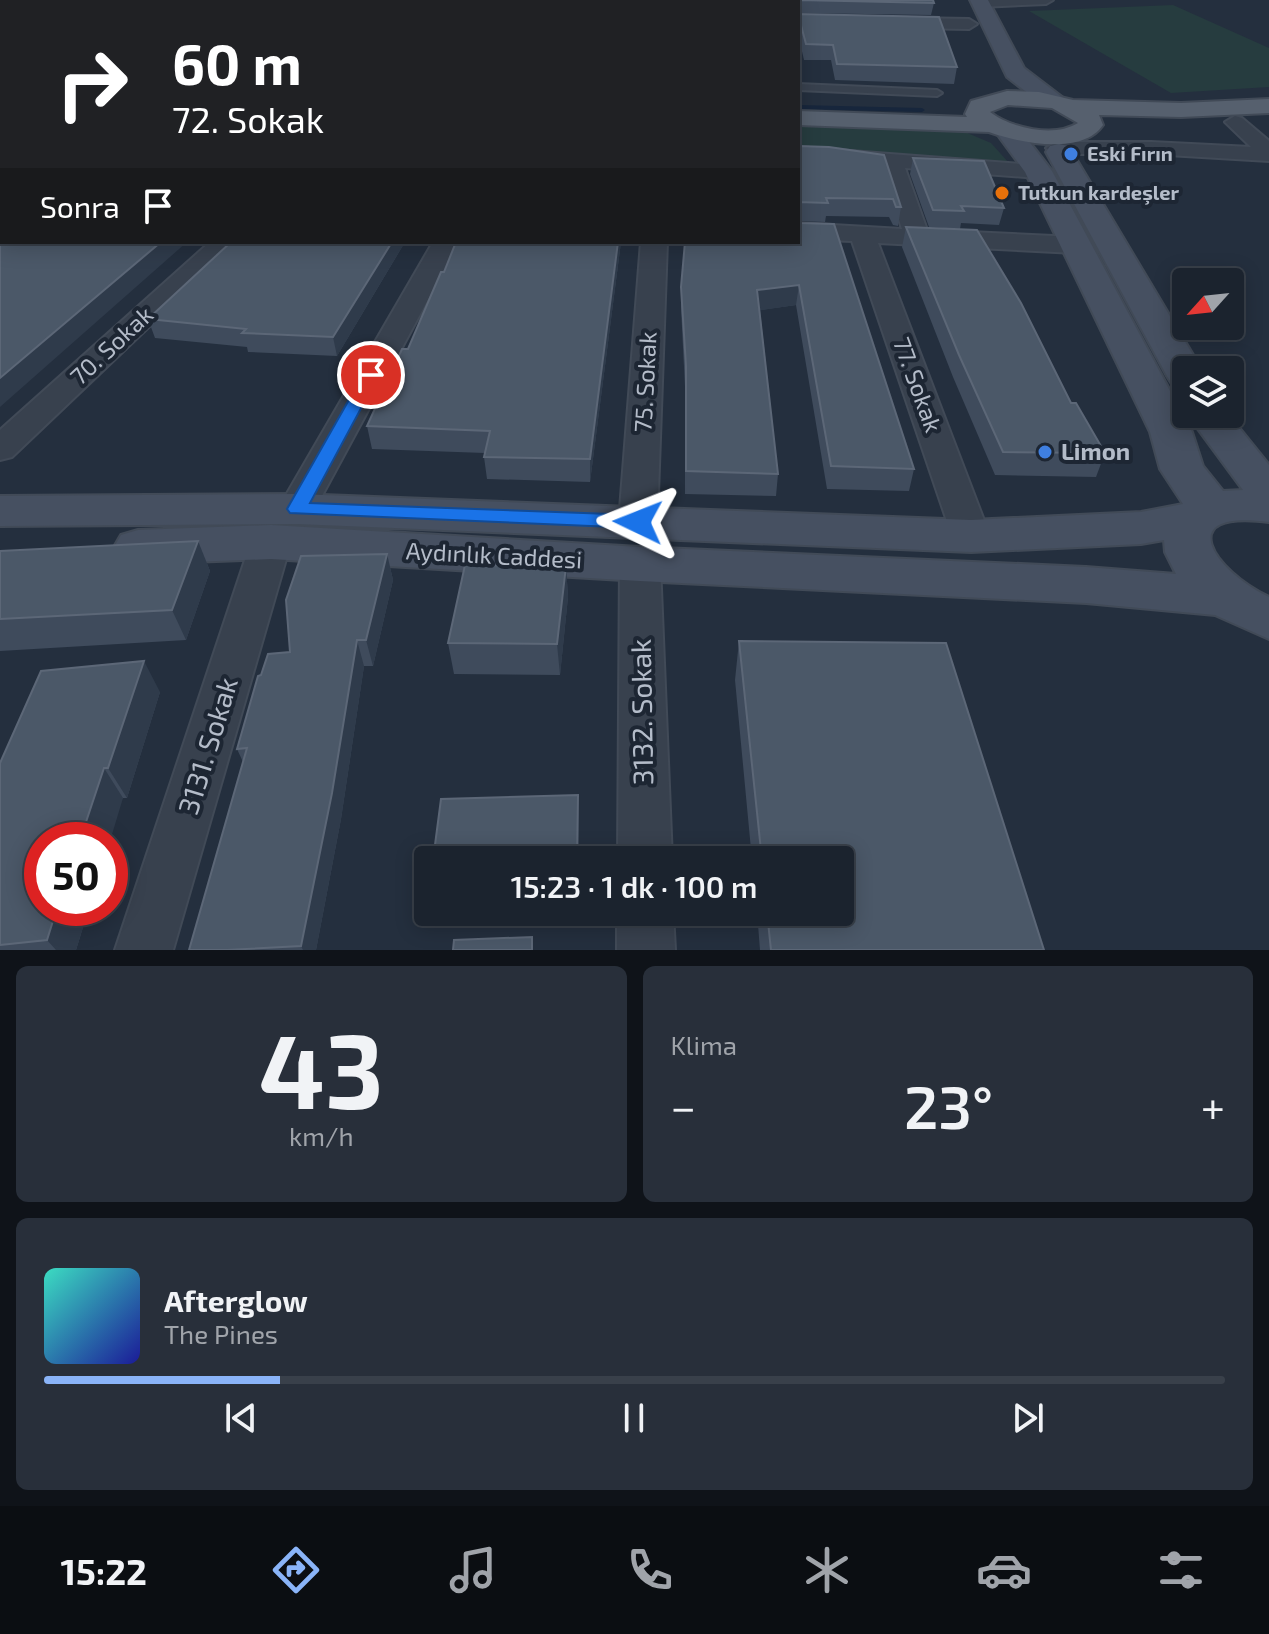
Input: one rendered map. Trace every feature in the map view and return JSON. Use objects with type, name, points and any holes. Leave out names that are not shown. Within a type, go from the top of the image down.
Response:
[{"type":"main road","points":[[972,1],[969,24],[995,74],[993,115]]},
{"type":"main road","points":[[972,1],[1015,72],[1060,133],[1176,356]]},
{"type":"main road","points":[[800,118],[993,115],[1018,98],[1060,133],[1075,245],[1116,319],[1171,432],[1182,469],[1204,513],[1186,533],[1189,553],[1203,575],[1256,615]]},
{"type":"main road","points":[[800,103],[993,115],[1060,133],[1269,120]]},
{"type":"main road","points":[[1060,133],[1181,110],[1269,106]]},
{"type":"main road","points":[[1217,428],[1250,472],[1269,489]]},
{"type":"main road","name":"Aydınlık Caddesi","points":[[639,543],[971,536],[1141,528],[1237,504],[1269,507]]},
{"type":"main road","name":"Aydınlık Caddesi","points":[[0,511],[639,543],[1086,585],[1256,615]]},
{"type":"main road","name":"Aydınlık Caddesi","points":[[0,551],[284,526]]},
{"type":"street","points":[[972,1],[1046,0]]},
{"type":"street","points":[[800,21],[849,15],[969,24]]},
{"type":"street","points":[[1235,122],[1269,154]]},
{"type":"street","points":[[800,153],[891,160],[1060,133],[1151,148],[1269,154]]},
{"type":"street","points":[[891,160],[917,237]]},
{"type":"street","points":[[800,231],[1075,245]]},
{"type":"street","name":"77. Sokak","points":[[862,234],[971,536]]},
{"type":"street","name":"70. Sokak","points":[[0,449],[223,244]]},
{"type":"street","name":"3131. Sokak","points":[[144,950],[284,526],[445,244]]},
{"type":"street","name":"75. Sokak","points":[[639,543],[654,244]]},
{"type":"street","name":"3132. Sokak","points":[[639,543],[645,846]]},
{"type":"street","points":[[645,926],[646,950]]},
{"type":"lane","points":[[800,87],[937,93]]},
{"type":"green space","points":[[1173,5],[1269,48],[1269,87],[1171,93],[1029,11]]},
{"type":"green space","points":[[800,125],[965,132],[991,143],[1009,163],[800,149]]},
{"type":"building","points":[[800,0],[800,0],[933,0],[934,3]]},
{"type":"building","points":[[800,14],[939,17],[957,67],[837,64],[833,45],[806,44]]},
{"type":"building","points":[[800,146],[884,155],[901,207],[896,207],[893,199],[826,198],[828,203],[800,202]]},
{"type":"building","points":[[913,158],[984,161],[1004,208],[961,206],[964,211],[933,210]]},
{"type":"building","points":[[800,223],[834,224],[914,469],[831,466],[799,285],[757,290],[778,474],[686,471],[686,366],[681,287],[685,244],[800,244]]},
{"type":"building","points":[[906,227],[977,230],[1021,303],[1071,403],[1076,403],[1105,453],[1003,452]]},
{"type":"building","points":[[0,244],[159,244],[0,378]]},
{"type":"building","points":[[229,244],[391,244],[333,337],[242,333],[246,329],[148,319]]},
{"type":"building","points":[[455,244],[618,244],[590,459],[484,457],[490,431],[367,426],[402,349],[408,349],[441,272],[444,272]]},
{"type":"building","points":[[198,541],[172,610],[0,619],[0,551]]},
{"type":"building","points":[[387,554],[366,640],[357,640],[332,793],[301,946],[189,950],[247,748],[237,749],[258,676],[268,654],[290,652],[286,600],[301,556]]},
{"type":"building","points":[[465,565],[566,566],[557,644],[448,643]]},
{"type":"building","points":[[739,641],[946,643],[1044,950],[771,950],[768,926],[854,926],[854,846],[761,846]]},
{"type":"building","points":[[144,661],[86,822],[24,822],[24,926],[51,926],[47,940],[0,945],[0,763],[41,671]]},
{"type":"building","points":[[578,795],[577,846],[435,846],[441,799]]},
{"type":"building","points":[[532,937],[532,950],[453,950],[454,940]]},
{"type":"waterway","points":[[800,107],[922,110]]},
{"type":"place","name":"Eski Fırın","points":[[1071,154]]},
{"type":"place","name":"Tutkun kardeşler","points":[[1002,193]]},
{"type":"place","name":"Limon","points":[[1045,452]]},
{"type":"route","points":[[371,375],[297,509],[638,522]]}]
